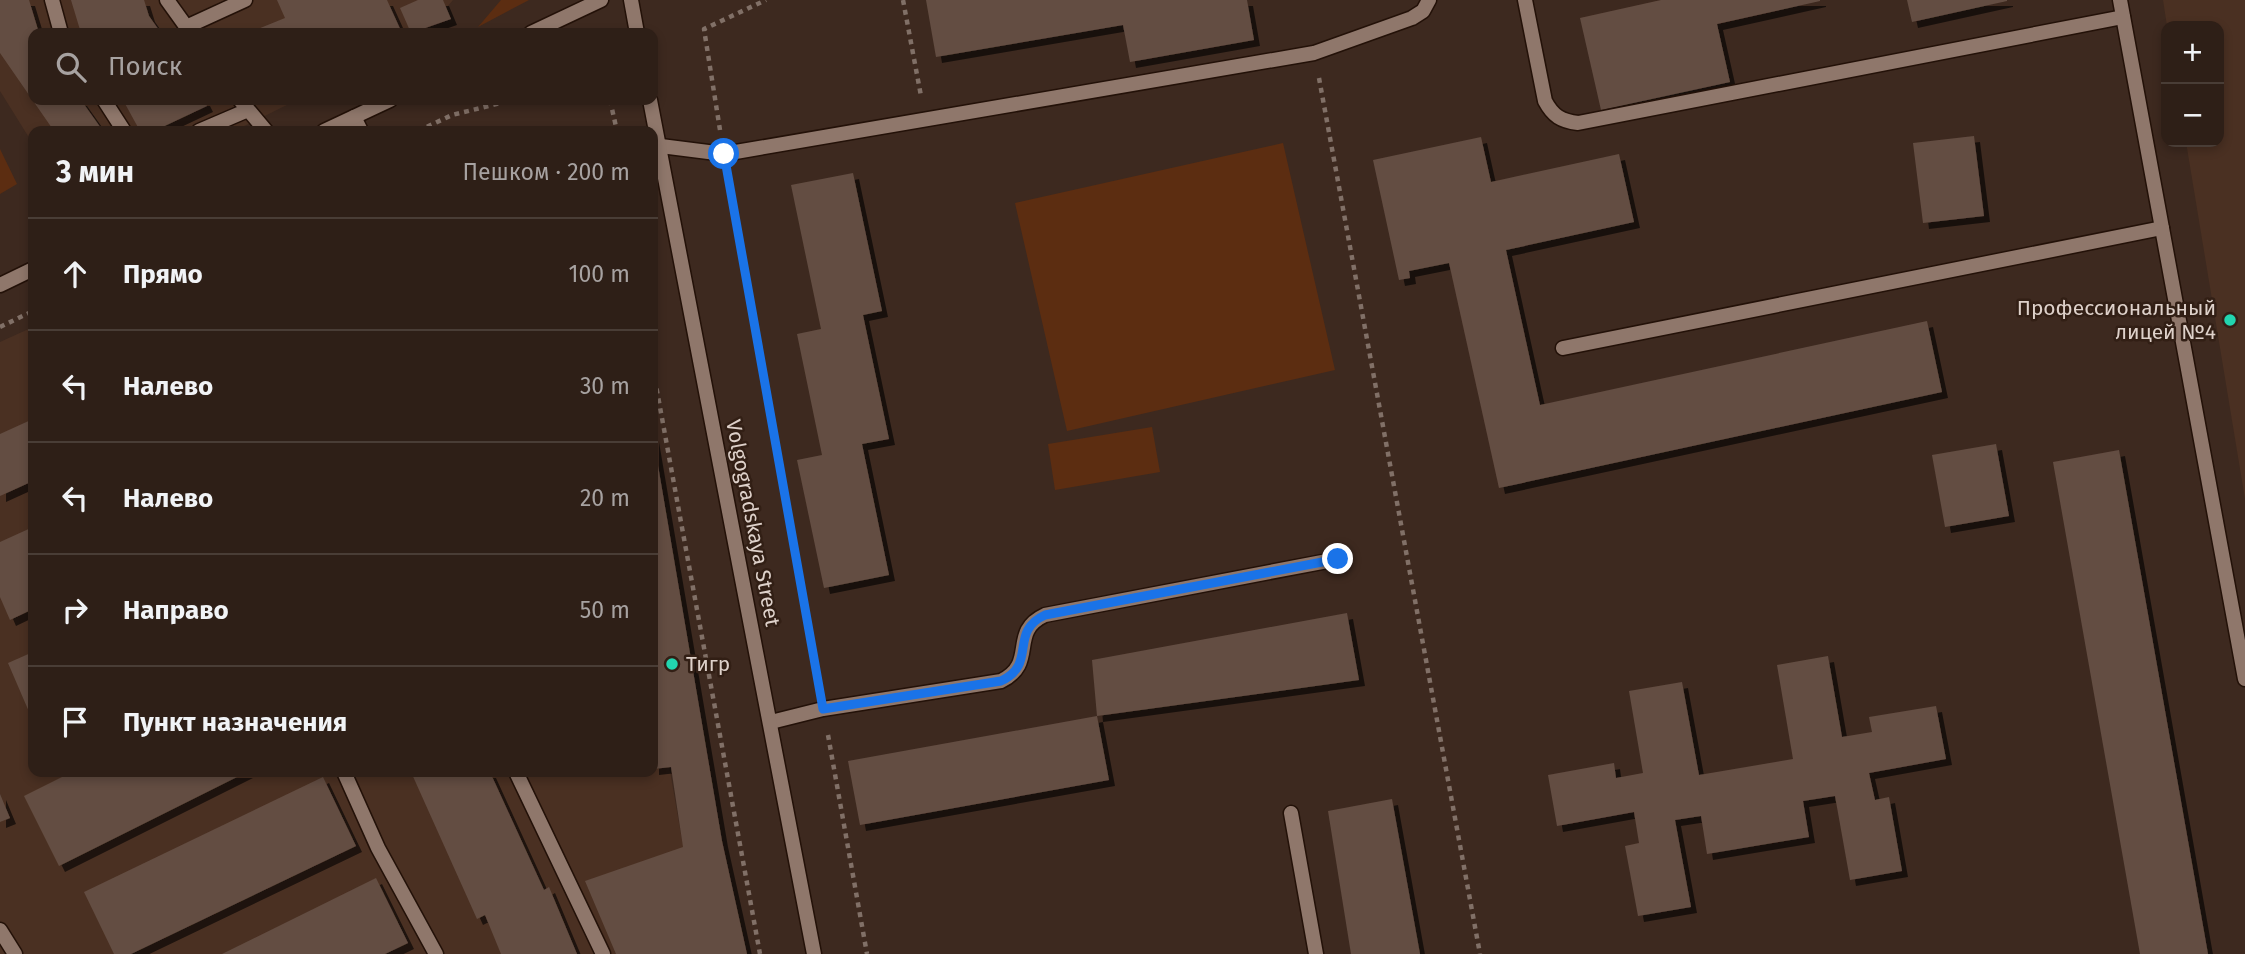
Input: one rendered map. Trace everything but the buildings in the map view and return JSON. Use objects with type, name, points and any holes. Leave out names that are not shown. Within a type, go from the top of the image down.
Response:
[{"type":"street","points":[[52,0],[60,28]]},
{"type":"street","points":[[167,0],[188,28]]},
{"type":"street","points":[[193,28],[245,0]]},
{"type":"street","points":[[542,28],[601,0]]},
{"type":"street","points":[[631,0],[636,28]]},
{"type":"street","points":[[658,145],[724,154],[1314,53],[1412,18],[1423,11],[1429,0]]},
{"type":"street","points":[[1525,0],[1545,101],[1552,113],[1564,121],[1578,122],[2123,17]]},
{"type":"street","points":[[2120,0],[2245,679]]},
{"type":"street","points":[[107,105],[121,126]]},
{"type":"street","points":[[208,126],[244,105],[262,126]]},
{"type":"street","points":[[335,126],[379,105]]},
{"type":"street","name":"Volgogradskaya Street","points":[[651,105],[653,126]]},
{"type":"street","points":[[354,117],[358,126]]},
{"type":"street","name":"Volgogradskaya Street","points":[[658,155],[771,722],[814,954]]},
{"type":"street","points":[[1563,348],[2162,228]]},
{"type":"street","points":[[0,285],[28,271]]},
{"type":"street","points":[[771,722],[823,709],[1001,681],[1014,675],[1022,664],[1024,631],[1032,620],[1045,615],[1338,559]]},
{"type":"street","points":[[346,777],[378,848],[436,954]]},
{"type":"street","points":[[518,777],[603,954]]},
{"type":"street","points":[[1291,813],[1316,954]]},
{"type":"street","points":[[0,930],[15,954]]},
{"type":"path","points":[[766,0],[704,29],[867,954]]},
{"type":"path","points":[[903,0],[925,121]]},
{"type":"path","points":[[1314,53],[1480,954]]},
{"type":"path","points":[[429,126],[452,116],[494,105]]},
{"type":"path","points":[[611,105],[616,126]]},
{"type":"path","points":[[0,327],[28,313]]},
{"type":"path","points":[[658,396],[760,954]]},
{"type":"shaded area","points":[[0,0],[453,0],[429,28],[28,28],[28,105],[287,105],[244,126],[28,126],[28,136],[0,91]]},
{"type":"shaded area","points":[[501,0],[529,0],[478,27]]},
{"type":"shaded area","name":"Профессиональный лицей №4","points":[[2163,0],[2245,0],[2245,499],[2187,147],[2224,147],[2224,21],[2166,21]]},
{"type":"shaded area","points":[[1283,143],[1335,370],[1067,431],[1015,203]]},
{"type":"shaded area","points":[[0,149],[17,184],[0,194]]},
{"type":"shaded area","points":[[28,329],[28,777],[658,777],[658,703],[682,840],[712,954],[0,954],[0,342]]},
{"type":"shaded area","points":[[1152,427],[1160,472],[1055,490],[1048,444]]},
{"type":"place","name":"Профессиональный лицей №4","points":[[2230,320]]},
{"type":"place","name":"Тигр","points":[[672,664]]},
{"type":"route","points":[[724,154],[823,709],[1001,681],[1014,675],[1022,664],[1024,631],[1032,620],[1045,615],[1338,559]]}]
